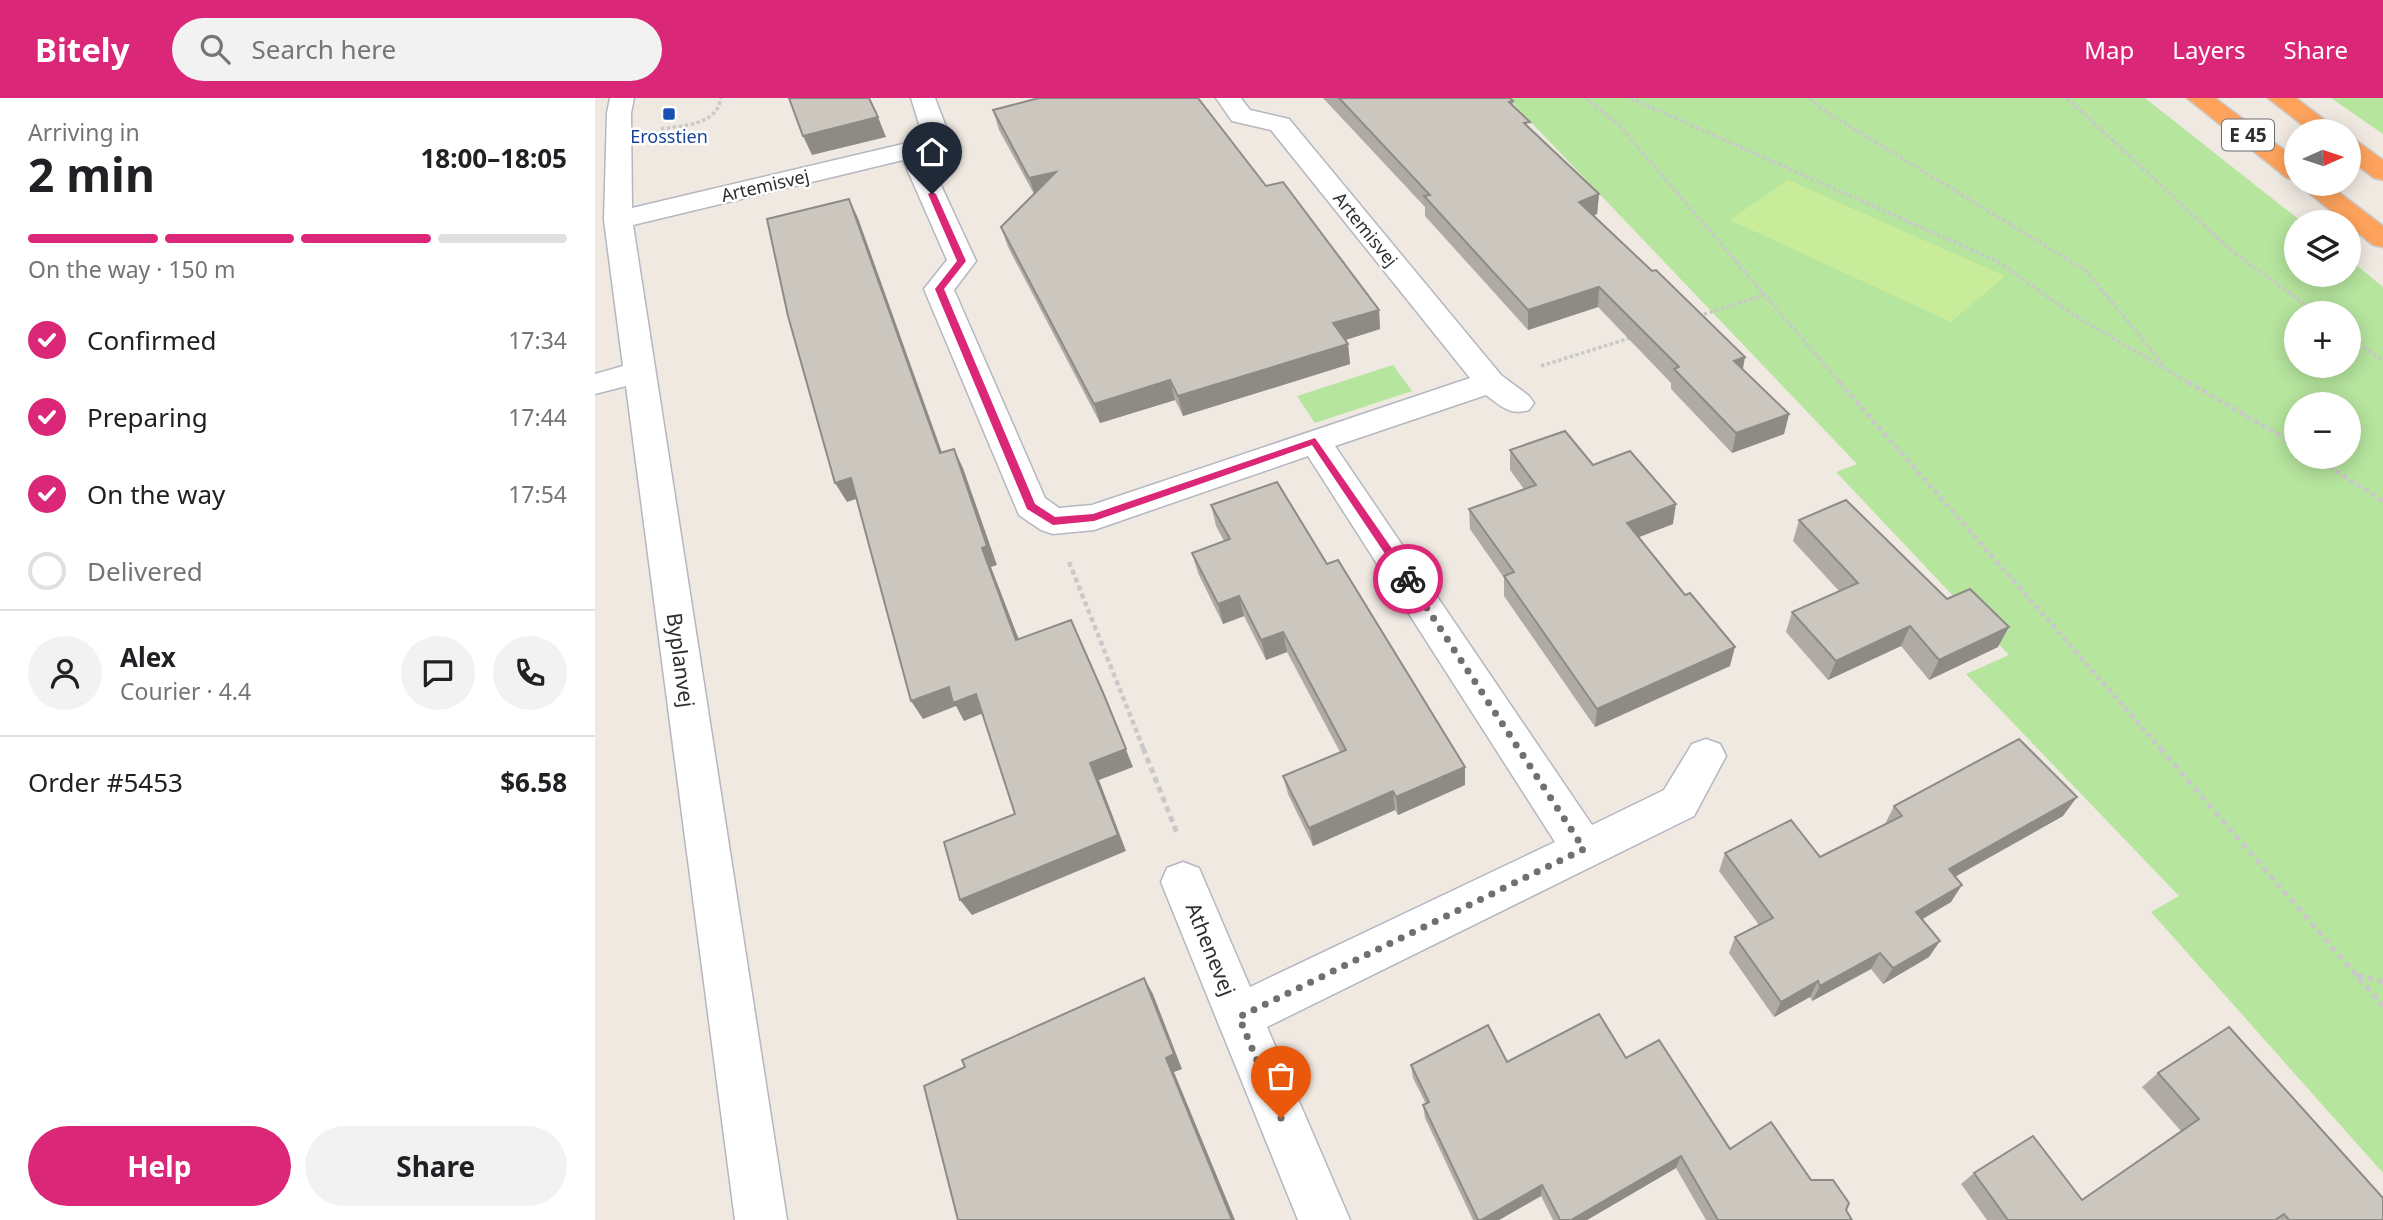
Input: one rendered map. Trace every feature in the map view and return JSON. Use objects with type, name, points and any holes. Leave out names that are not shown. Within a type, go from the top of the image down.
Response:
[{"type":"highway","name":"E 45","points":[[2199,98],[2284,163]]},
{"type":"highway","name":"E 45","points":[[2280,98],[2309,119]]},
{"type":"highway","points":[[2361,156],[2383,172]]},
{"type":"highway","points":[[2327,196],[2383,239]]},
{"type":"street","name":"Byplanvej","points":[[622,98],[619,113],[618,220],[761,1220]]},
{"type":"street","points":[[923,98],[933,127],[930,140],[912,150],[962,261],[939,289],[1031,506],[1053,521],[1094,517],[1490,382]]},
{"type":"street","name":"Artemisvej","points":[[1228,98],[1241,116],[1280,124],[1490,382],[1518,403]]},
{"type":"street","name":"Artemisvej","points":[[618,220],[912,150]]},
{"type":"street","points":[[595,384],[639,372]]},
{"type":"street","points":[[1315,441],[1584,849]]},
{"type":"street","name":"Athenevej","points":[[1239,1017],[1679,803],[1706,756]]},
{"type":"street","name":"Athenevej","points":[[1183,882],[1324,1220]]},
{"type":"path","points":[[661,129],[702,121],[715,115],[721,108],[721,98]]},
{"type":"path","points":[[1586,98],[1619,125],[2383,1006]]},
{"type":"path","points":[[1630,98],[1997,261],[2072,314],[2284,438]]},
{"type":"path","points":[[1810,98],[1823,110],[2085,270],[2167,368]]},
{"type":"path","points":[[2067,98],[2233,252],[2300,301]]},
{"type":"path","points":[[1686,320],[1764,295]]},
{"type":"path","points":[[1490,382],[1633,337]]},
{"type":"path","points":[[2361,345],[2383,361]]},
{"type":"path","points":[[2333,469],[2383,501]]},
{"type":"path","points":[[1053,521],[1184,851],[1183,882]]},
{"type":"path","points":[[2357,975],[2383,982]]},
{"type":"green space","points":[[1508,98],[2145,98],[2287,210],[2284,210],[2284,287],[2361,287],[2361,269],[2383,287],[2383,1173],[2151,912],[2179,896],[1966,674],[2009,655],[1836,472],[1857,464]]},
{"type":"green space","points":[[2331,98],[2383,98],[2383,134]]},
{"type":"green space","points":[[1787,180],[2005,276],[1951,322],[1730,220]]},
{"type":"green space","points":[[1393,365],[1412,391],[1315,423],[1297,396]]},
{"type":"building","points":[[789,98],[869,98],[878,117],[803,136]]},
{"type":"building","points":[[1039,98],[1198,98],[1266,186],[1283,182],[1379,310],[1333,323],[1348,344],[1178,396],[1170,380],[1094,404],[1001,227],[1056,172],[1029,178],[993,110]]},
{"type":"building","points":[[1339,98],[1510,98],[1513,101],[1509,102],[1530,122],[1524,123],[1599,194],[1579,202],[1652,271],[1656,270],[1745,357],[1734,361],[1789,414],[1736,433],[1674,369],[1679,367],[1599,287],[1528,310],[1424,196],[1430,195]]},
{"type":"building","points":[[849,199],[940,453],[954,449],[987,546],[982,548],[1016,640],[1071,620],[1126,749],[1090,763],[1118,835],[960,900],[944,842],[1015,814],[976,694],[953,703],[949,687],[911,701],[851,478],[835,483],[788,316],[767,219]]},
{"type":"building","points":[[1565,431],[1593,465],[1630,451],[1676,504],[1627,523],[1685,595],[1690,593],[1735,647],[1597,709],[1504,576],[1514,572],[1469,509],[1536,485],[1510,450]]},
{"type":"building","points":[[1277,482],[1327,564],[1338,560],[1465,767],[1396,797],[1393,791],[1309,828],[1283,776],[1346,750],[1283,632],[1261,640],[1239,596],[1218,604],[1192,553],[1230,539],[1211,505]]},
{"type":"building","points":[[1846,500],[1947,599],[1970,589],[2009,627],[1939,660],[1910,626],[1836,661],[1792,612],[1858,583],[1799,520]]},
{"type":"building","points":[[2019,739],[2077,797],[1949,869],[1962,885],[1916,912],[1940,941],[1893,968],[1880,953],[1820,986],[1818,981],[1781,1002],[1735,937],[1773,918],[1725,853],[1791,820],[1820,857],[1902,816],[1894,806]]},
{"type":"building","points":[[1144,978],[1174,1054],[1166,1058],[1232,1220],[958,1220],[924,1086],[965,1067],[962,1060]]},
{"type":"building","points":[[1599,1014],[1626,1058],[1659,1040],[1730,1149],[1771,1122],[1811,1180],[1833,1180],[1849,1203],[1846,1210],[1852,1220],[1718,1220],[1681,1156],[1571,1220],[1560,1220],[1542,1185],[1478,1220],[1423,1105],[1429,1102],[1411,1065],[1488,1025],[1507,1062]]},
{"type":"building","points":[[2229,1027],[2383,1198],[2383,1220],[2289,1220],[2284,1214],[2275,1220],[2008,1220],[1974,1173],[2033,1136],[2082,1200],[2199,1119],[2158,1073]]},
{"type":"way so far","points":[[1281,1118],[1239,1017],[1584,849],[1408,579]]},
{"type":"place","name":"Erosstien","points":[[669,114]]},
{"type":"route","points":[[932,194],[962,261],[939,289],[1031,506],[1053,521],[1094,517],[1315,441],[1408,579]]}]
